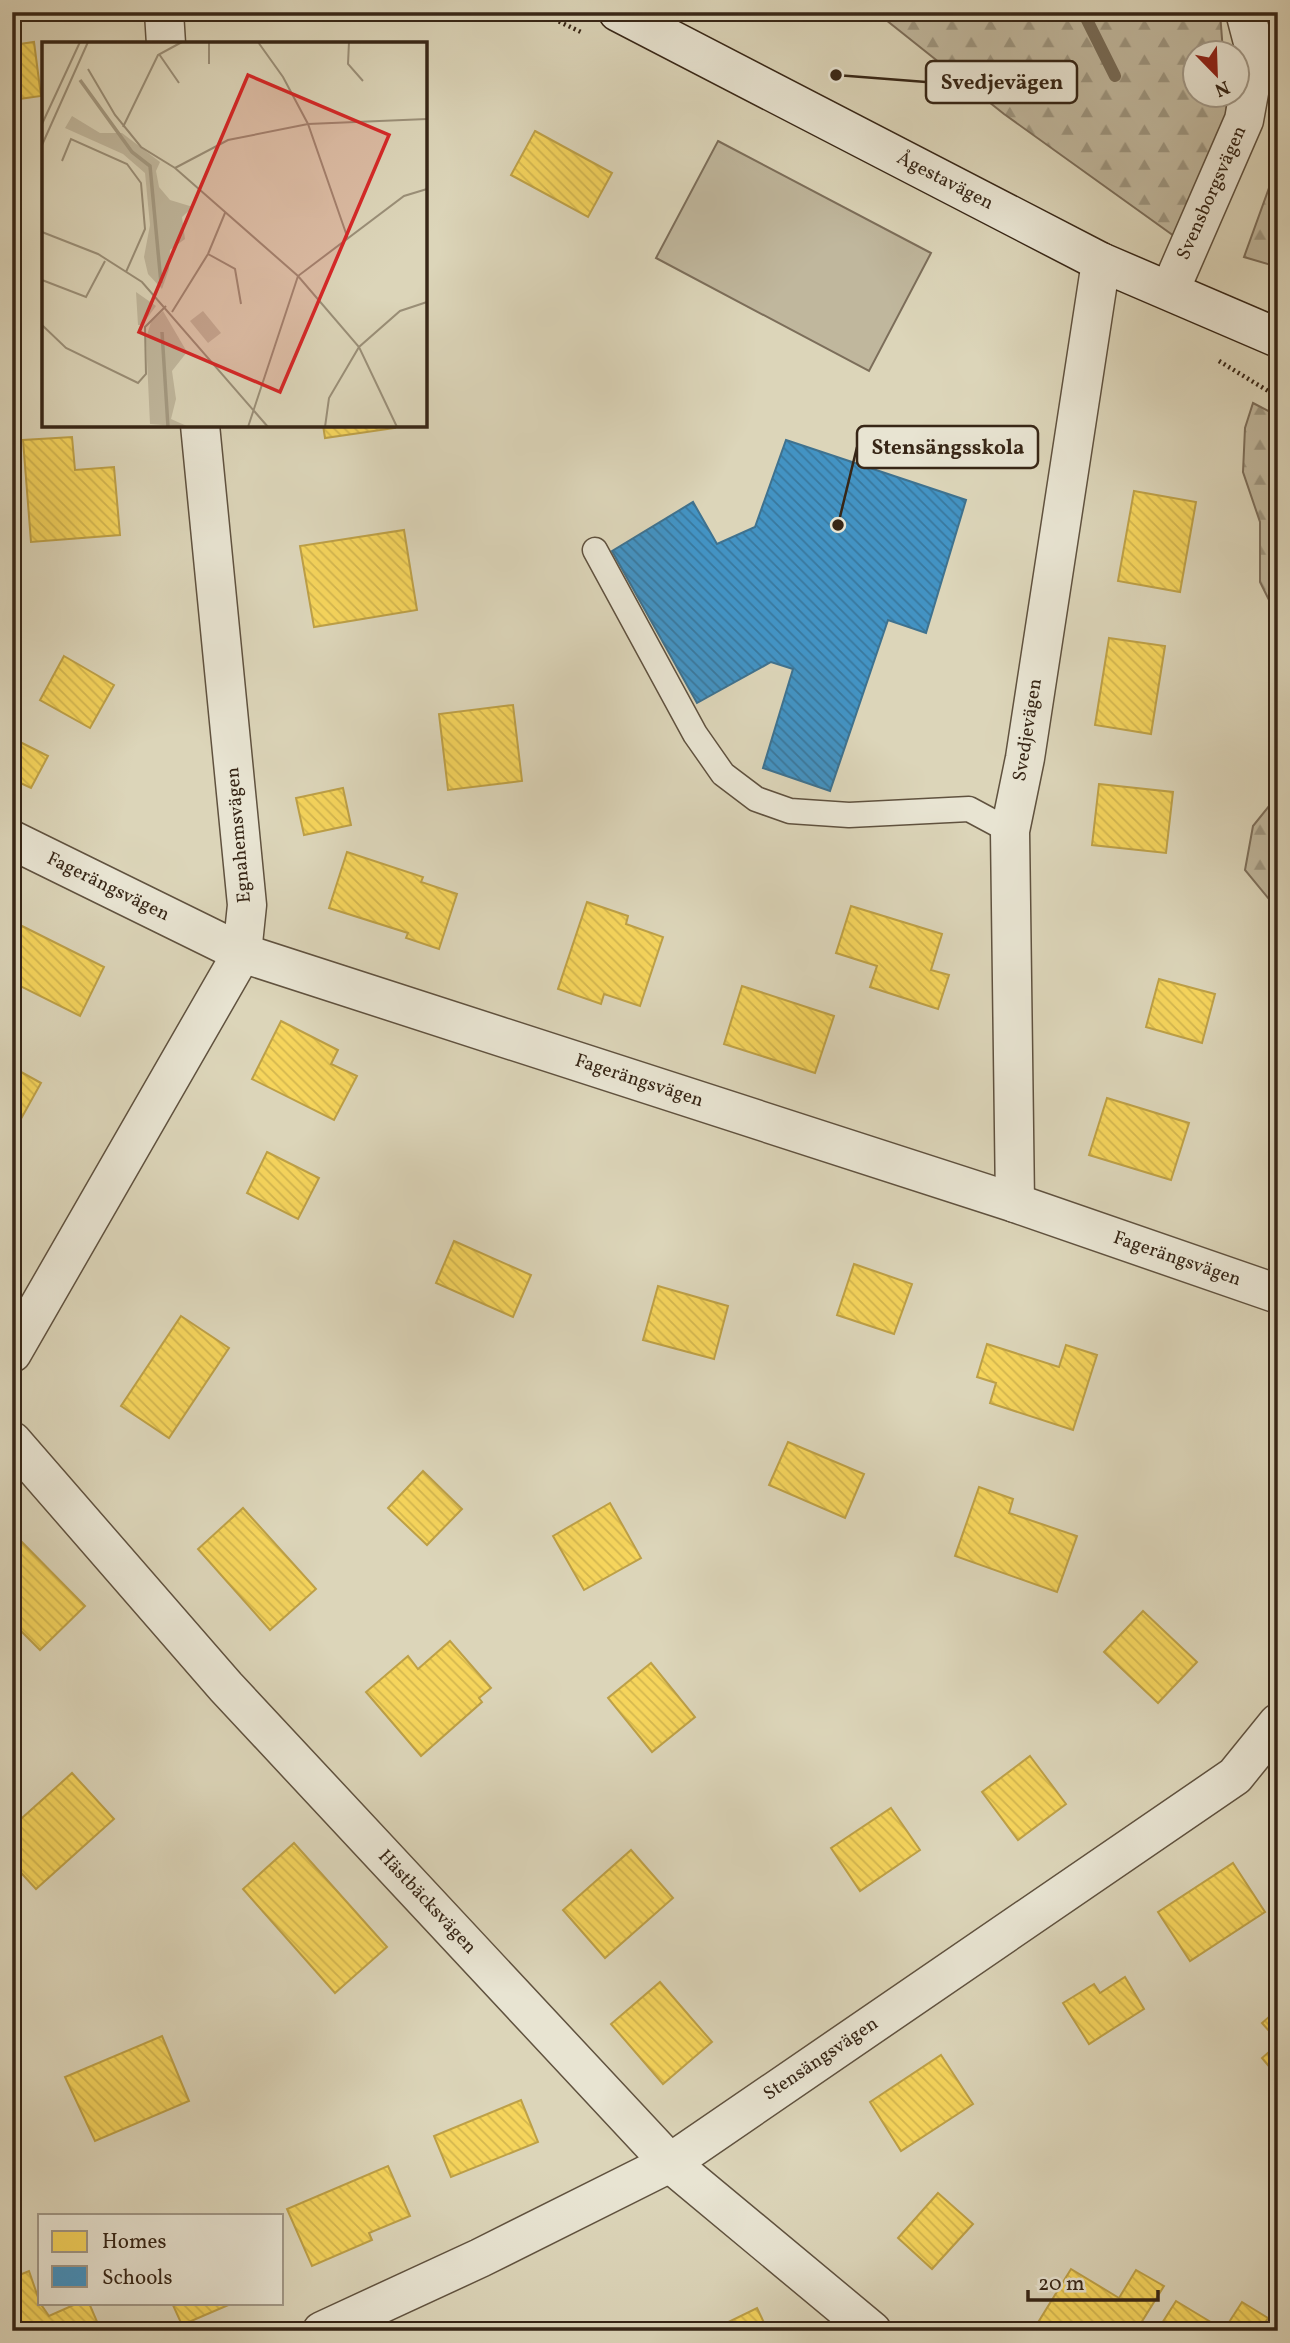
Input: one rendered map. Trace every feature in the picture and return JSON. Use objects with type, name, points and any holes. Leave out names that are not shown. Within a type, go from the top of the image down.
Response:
[{"type":"street","points":[[164,12],[166,42]]},
{"type":"street","name":"Ågestavägen","points":[[618,12],[1101,262],[1278,338]]},
{"type":"street","name":"Svensborgsvägen","points":[[1170,290],[1244,120],[1255,54],[1245,12]]},
{"type":"street","name":"Svedjevägen","points":[[1016,1203],[1010,831],[1025,758],[1101,262]]},
{"type":"street","name":"Egnahemsvägen","points":[[12,1353],[242,953],[247,905],[200,427]]},
{"type":"street","name":"Fagerängsvägen","points":[[12,840],[242,953],[1016,1203],[1278,1294]]},
{"type":"street","name":"Hästbäcksvägen","points":[[12,1441],[226,1687],[670,2163],[872,2331]]},
{"type":"street","name":"Stensängsvägen","points":[[322,2331],[480,2258],[670,2163],[1235,1776],[1278,1723]]},
{"type":"lane","points":[[595,550],[695,734],[723,774],[756,799],[790,811],[849,815],[969,809],[1010,831]]},
{"type":"green space","points":[[876,12],[1220,12],[1222,38],[1182,38],[1182,108],[1227,108],[1227,117],[1174,236],[1004,114]]},
{"type":"green space","points":[[718,141],[931,253],[869,371],[656,258]]},
{"type":"green space","points":[[1278,163],[1278,267],[1244,257]]},
{"type":"green space","points":[[1253,403],[1278,416],[1278,618],[1260,582],[1260,522],[1243,472],[1245,428]]},
{"type":"green space","points":[[1278,795],[1278,910],[1245,870],[1253,826]]},
{"type":"building: Homes","points":[[34,42],[41,96],[12,100],[12,45]]},
{"type":"building: Homes","points":[[535,131],[612,173],[588,217],[511,175]]},
{"type":"building: Homes","points":[[323,427],[395,427],[395,428],[325,438]]},
{"type":"building: Homes","points":[[72,437],[75,470],[114,467],[120,535],[31,542],[23,440]]},
{"type":"building: Homes","points":[[1134,491],[1196,502],[1180,592],[1118,581]]},
{"type":"building: Homes","points":[[404,530],[417,610],[314,627],[300,546]]},
{"type":"building: Homes","points":[[1109,638],[1165,646],[1151,734],[1095,725]]},
{"type":"building: Homes","points":[[64,656],[114,685],[90,728],[40,700]]},
{"type":"building: Homes","points":[[513,705],[522,781],[448,790],[439,714]]},
{"type":"building: Homes","points":[[12,738],[48,756],[31,788],[12,779]]},
{"type":"building: Homes","points":[[1099,784],[1173,792],[1166,853],[1092,845]]},
{"type":"building: Homes","points":[[343,788],[351,825],[304,835],[296,798]]},
{"type":"building: Homes","points":[[347,852],[423,877],[421,882],[457,894],[439,949],[406,938],[408,933],[329,908]]},
{"type":"building: Homes","points":[[587,902],[628,916],[626,924],[663,937],[640,1006],[604,994],[601,1004],[558,989]]},
{"type":"building: Homes","points":[[851,906],[942,934],[931,970],[949,975],[938,1009],[870,987],[877,966],[836,953]]},
{"type":"building: Homes","points":[[22,926],[104,967],[80,1016],[12,982],[12,945]]},
{"type":"building: Homes","points":[[1159,979],[1215,994],[1202,1043],[1146,1027]]},
{"type":"building: Homes","points":[[742,986],[834,1016],[815,1073],[724,1044]]},
{"type":"building: Homes","points":[[281,1021],[338,1050],[331,1064],[357,1076],[334,1120],[252,1079]]},
{"type":"building: Homes","points":[[12,1067],[41,1083],[12,1135]]},
{"type":"building: Homes","points":[[1107,1098],[1189,1123],[1171,1180],[1089,1155]]},
{"type":"building: Homes","points":[[267,1152],[319,1178],[298,1219],[247,1193]]},
{"type":"building: Homes","points":[[454,1241],[531,1275],[513,1317],[436,1283]]},
{"type":"building: Homes","points":[[854,1264],[912,1284],[894,1334],[837,1315]]},
{"type":"building: Homes","points":[[658,1286],[728,1306],[714,1359],[643,1340]]},
{"type":"building: Homes","points":[[181,1316],[229,1348],[169,1438],[121,1406]]},
{"type":"building: Homes","points":[[987,1344],[1059,1367],[1066,1345],[1097,1355],[1073,1430],[990,1403],[996,1383],[977,1377]]},
{"type":"building: Homes","points":[[788,1442],[864,1474],[845,1518],[769,1485]]},
{"type":"building: Homes","points":[[423,1471],[462,1509],[427,1545],[388,1508]]},
{"type":"building: Homes","points":[[979,1487],[1013,1499],[1009,1513],[1077,1536],[1057,1592],[955,1556]]},
{"type":"building: Homes","points":[[610,1503],[641,1558],[584,1590],[553,1536]]},
{"type":"building: Homes","points":[[243,1508],[316,1589],[270,1630],[198,1549]]},
{"type":"building: Homes","points":[[12,1532],[85,1606],[40,1650],[12,1622]]},
{"type":"building: Homes","points":[[1143,1611],[1197,1662],[1158,1703],[1104,1652]]},
{"type":"building: Homes","points":[[450,1641],[491,1688],[479,1698],[482,1702],[421,1756],[366,1692],[408,1656],[418,1669]]},
{"type":"building: Homes","points":[[651,1663],[695,1717],[652,1752],[608,1698]]},
{"type":"building: Homes","points":[[1030,1756],[1066,1804],[1018,1840],[982,1792]]},
{"type":"building: Homes","points":[[72,1773],[114,1819],[36,1889],[12,1863],[12,1827]]},
{"type":"building: Homes","points":[[891,1808],[920,1850],[860,1891],[831,1848]]},
{"type":"building: Homes","points":[[294,1843],[387,1947],[335,1993],[243,1889]]},
{"type":"building: Homes","points":[[631,1850],[673,1898],[605,1958],[563,1910]]},
{"type":"building: Homes","points":[[1233,1863],[1265,1912],[1190,1961],[1158,1912]]},
{"type":"building: Homes","points":[[1125,1977],[1144,2009],[1089,2044],[1063,2003],[1094,1984],[1100,1993]]},
{"type":"building: Homes","points":[[660,1982],[712,2042],[663,2084],[611,2024]]},
{"type":"building: Homes","points":[[1278,2009],[1278,2041],[1262,2023]]},
{"type":"building: Homes","points":[[162,2036],[189,2101],[95,2141],[65,2077]]},
{"type":"building: Homes","points":[[1278,2044],[1278,2077],[1262,2058]]},
{"type":"building: Homes","points":[[941,2055],[973,2104],[901,2151],[870,2102]]},
{"type":"building: Homes","points":[[521,2100],[538,2142],[451,2177],[434,2136]]},
{"type":"building: Homes","points":[[388,2166],[410,2216],[369,2233],[372,2240],[312,2266],[287,2209]]},
{"type":"building: Homes","points":[[938,2193],[973,2224],[932,2269],[898,2238]]},
{"type":"building: Homes","points":[[1071,2269],[1119,2298],[1136,2270],[1164,2286],[1136,2331],[1037,2331],[1034,2329]]},
{"type":"building: Homes","points":[[29,2271],[38,2304],[49,2316],[76,2304],[89,2304],[101,2331],[12,2331],[12,2278]]},
{"type":"building: Homes","points":[[1176,2301],[1224,2330],[1242,2302],[1268,2318],[1260,2331],[1157,2331]]},
{"type":"building: Homes","points":[[172,2304],[231,2304],[182,2325]]},
{"type":"building: Homes","points":[[757,2308],[768,2331],[710,2331]]},
{"type":"building: Schools","points":[[786,440],[966,500],[926,633],[888,620],[830,791],[763,768],[793,669],[771,662],[697,703],[612,551],[693,502],[717,544],[755,527]]},
{"type":"waterway","points":[[1083,12],[1115,76]]},
{"type":"place","name":"Svedjevägen","points":[[836,75]]},
{"type":"place","name":"Stensängsskola","points":[[838,525]]}]
